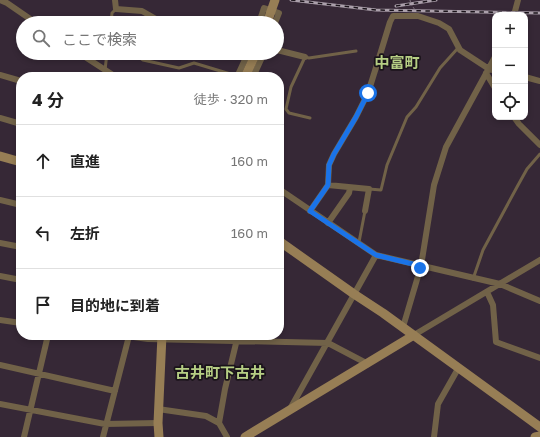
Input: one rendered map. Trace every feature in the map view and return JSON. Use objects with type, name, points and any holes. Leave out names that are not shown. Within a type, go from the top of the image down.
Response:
[{"type":"street","points":[[0,0],[10,1],[28,16]]},
{"type":"street","points":[[115,0],[116,9],[142,11],[151,16]]},
{"type":"street","points":[[270,16],[275,0]]},
{"type":"street","points":[[515,12],[518,0]]},
{"type":"street","points":[[261,16],[264,8],[279,13],[278,16]]},
{"type":"street","points":[[310,211],[328,185],[329,165],[368,93],[393,16],[418,16],[439,23],[449,29],[458,48],[490,71],[494,84]]},
{"type":"street","points":[[284,52],[304,57]]},
{"type":"street","points":[[90,60],[108,72]]},
{"type":"street","points":[[242,72],[246,60]]},
{"type":"street","points":[[243,72],[251,60]]},
{"type":"street","points":[[255,72],[261,60]]},
{"type":"street","points":[[403,327],[421,266],[434,184],[446,147],[490,71]]},
{"type":"street","points":[[0,75],[16,80]]},
{"type":"street","points":[[528,78],[540,81]]},
{"type":"street","points":[[0,118],[16,123]]},
{"type":"street","points":[[516,120],[540,145]]},
{"type":"street","points":[[0,156],[16,161]]},
{"type":"street","points":[[328,185],[369,189],[365,211]]},
{"type":"street","points":[[328,223],[349,193],[350,188]]},
{"type":"street","points":[[284,193],[376,255],[500,284],[540,301]]},
{"type":"street","points":[[0,200],[16,204]]},
{"type":"street","points":[[0,243],[16,246]]},
{"type":"street","points":[[284,245],[403,327],[540,427]]},
{"type":"street","points":[[289,410],[328,343],[376,255]]},
{"type":"street","points":[[245,437],[540,260]]},
{"type":"street","points":[[0,276],[16,279]]},
{"type":"street","points":[[487,292],[493,305],[496,342],[540,358]]},
{"type":"street","points":[[0,320],[16,322]]},
{"type":"street","points":[[24,437],[47,340]]},
{"type":"street","points":[[103,437],[105,424],[128,340]]},
{"type":"street","points":[[159,437],[158,409],[162,340]]},
{"type":"street","points":[[219,423],[225,389],[237,340]]},
{"type":"street","points":[[274,340],[328,343],[368,364]]},
{"type":"street","points":[[0,365],[115,391]]},
{"type":"street","points":[[434,437],[438,404],[459,367]]},
{"type":"street","points":[[0,404],[105,424],[158,423]]},
{"type":"street","points":[[158,409],[206,416],[219,423],[227,437]]},
{"type":"street","points":[[535,437],[540,436]]},
{"type":"lane","points":[[112,16],[112,13],[116,9]]},
{"type":"lane","points":[[369,189],[381,190],[387,165],[407,117],[416,107],[440,68],[458,48]]},
{"type":"lane","points":[[310,118],[289,113],[286,109],[291,87],[304,57],[309,58],[356,51]]},
{"type":"lane","points":[[105,70],[106,60]]},
{"type":"lane","points":[[143,60],[179,68],[194,63],[224,72]]},
{"type":"lane","points":[[474,279],[483,250],[527,169],[540,154]]},
{"type":"lane","points":[[358,243],[365,211]]},
{"type":"path","points":[[410,0],[418,16]]},
{"type":"railway","points":[[291,0],[376,10],[540,13]]},
{"type":"railway","points":[[396,6],[436,0]]},
{"type":"district","name":"中富町","points":[[397,62]]},
{"type":"district","name":"古井町下古井","points":[[220,372]]},
{"type":"route","points":[[368,93],[329,165],[328,185],[310,211],[376,255],[421,266],[420,268]]}]
